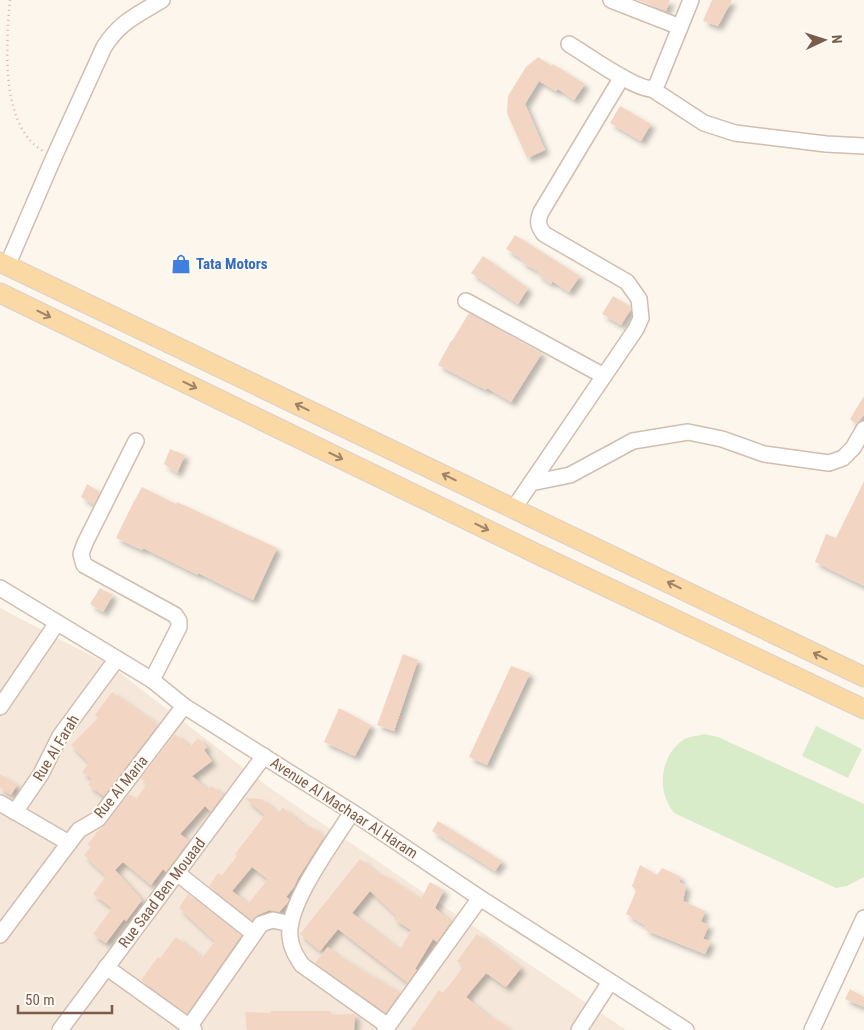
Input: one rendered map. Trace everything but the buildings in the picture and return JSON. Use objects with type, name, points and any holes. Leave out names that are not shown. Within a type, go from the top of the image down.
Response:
[{"type":"main road","points":[[4,264],[864,677]]},
{"type":"main road","points":[[0,293],[530,550],[864,709]]},
{"type":"street","points":[[4,264],[104,47],[112,34],[124,22],[162,0]]},
{"type":"street","points":[[611,0],[680,27]]},
{"type":"street","points":[[652,89],[657,84],[691,0]]},
{"type":"street","points":[[569,44],[622,77],[646,89],[652,89],[704,123],[735,133],[826,144],[864,146]]},
{"type":"street","points":[[514,508],[636,329],[641,318],[639,299],[627,282],[544,234],[539,228],[538,221],[540,212],[622,77]]},
{"type":"street","points":[[466,301],[604,376]]},
{"type":"street","points":[[531,483],[570,475],[633,441],[688,432],[722,439],[764,454],[829,463],[843,458],[853,448],[864,428]]},
{"type":"street","points":[[136,441],[81,554],[84,565],[175,615],[179,621],[179,627],[152,680]]},
{"type":"street","name":"Avenue Al Machaar Al Haram","points":[[0,588],[116,660],[152,680],[184,706],[352,812],[480,898],[686,1030]]},
{"type":"street","points":[[0,707],[57,623]]},
{"type":"street","name":"Rue Al Farah","points":[[15,812],[41,774],[60,736],[116,660]]},
{"type":"street","name":"Rue Al Maria","points":[[0,935],[69,843],[80,830],[98,819],[184,706]]},
{"type":"street","name":"Rue Saad Ben Mouaad","points":[[60,1030],[264,756]]},
{"type":"street","points":[[0,803],[69,843]]},
{"type":"street","points":[[352,812],[299,896],[290,924],[290,938],[294,953],[302,965],[386,1028],[480,898]]},
{"type":"street","points":[[177,873],[253,933]]},
{"type":"street","points":[[812,1030],[864,918]]},
{"type":"street","points":[[106,967],[190,1029],[253,933],[261,924],[273,920],[290,924]]},
{"type":"street","points":[[579,1030],[610,982]]},
{"type":"path","points":[[10,0],[6,50],[11,106],[19,126],[33,146],[54,157]]},
{"type":"shaded area","points":[[0,608],[111,666],[267,786],[626,1030],[0,1030]]},
{"type":"green space","points":[[816,726],[862,749],[848,778],[802,756]]},
{"type":"green space","points":[[704,734],[718,737],[864,804],[864,877],[847,886],[836,888],[674,813],[667,801],[663,783],[663,774],[668,758],[672,750],[687,738]]},
{"type":"place","name":"Tata Motors","points":[[181,264]]}]
